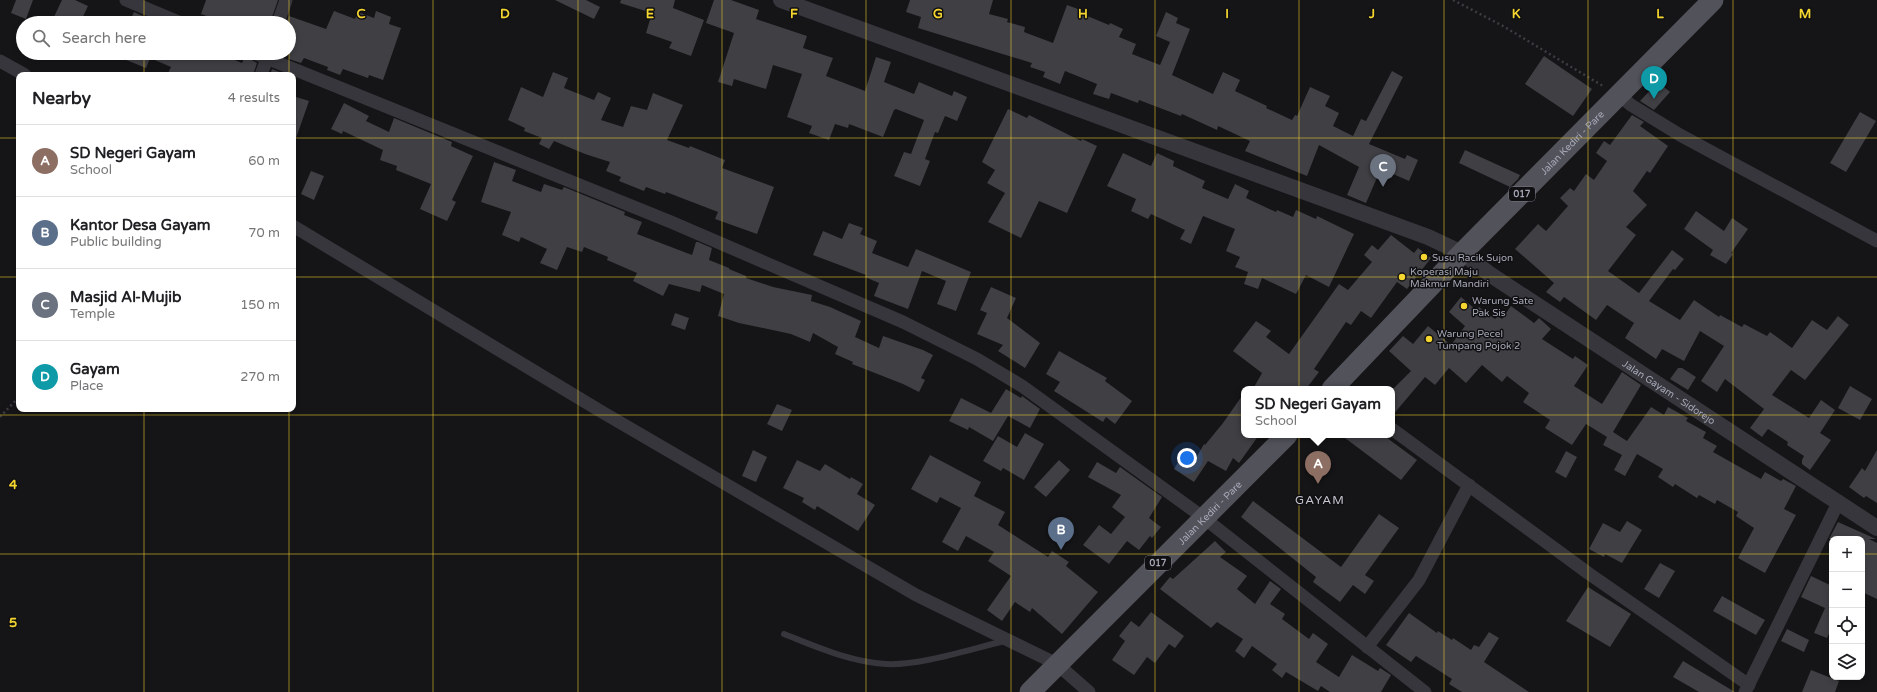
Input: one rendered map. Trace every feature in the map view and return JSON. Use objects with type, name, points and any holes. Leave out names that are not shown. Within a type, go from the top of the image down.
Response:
[{"type":"main road","name":"Jalan Kediri - Pare","points":[[1337,386],[1462,253],[1713,0]]},
{"type":"main road","name":"Jalan Kediri - Pare","points":[[1030,692],[1284,438]]},
{"type":"street","points":[[126,0],[164,16]]},
{"type":"street","points":[[280,16],[286,0]]},
{"type":"street","name":"Jalan Gayam - Sidorejo","points":[[780,0],[1428,237],[1462,253],[1491,274],[1877,528]]},
{"type":"street","points":[[262,72],[267,60]]},
{"type":"street","points":[[278,60],[671,222],[902,322],[977,359],[1022,386],[1204,518],[1425,692]]},
{"type":"street","points":[[0,61],[20,72]]},
{"type":"street","points":[[1618,95],[1631,105],[1680,135],[1877,241]]},
{"type":"street","points":[[296,228],[602,412],[916,595],[1057,664],[1089,692]]},
{"type":"street","points":[[1395,432],[1747,688],[1838,503]]},
{"type":"street","points":[[1367,647],[1419,580],[1469,485]]},
{"type":"lane","points":[[784,634],[829,652],[862,661],[886,664],[910,663],[1008,640]]},
{"type":"path","points":[[1453,0],[1503,26],[1618,95]]},
{"type":"path","points":[[0,417],[16,400]]},
{"type":"building","points":[[16,0],[33,0],[27,16],[18,16],[11,13]]},
{"type":"building","points":[[62,0],[75,0],[88,6],[83,16],[54,16]]},
{"type":"building","points":[[206,0],[278,0],[272,16],[207,16],[201,14]]},
{"type":"building","points":[[555,0],[586,0],[600,7],[594,19]]},
{"type":"building","points":[[621,0],[675,0],[673,8],[704,20],[691,56],[669,48],[672,42],[646,33],[652,13],[620,3]]},
{"type":"building","points":[[714,0],[731,0],[759,10],[756,19],[807,36],[803,48],[833,58],[826,76],[865,91],[876,57],[891,62],[884,82],[914,94],[919,82],[952,96],[954,91],[967,97],[957,121],[945,116],[938,133],[935,132],[925,159],[930,161],[920,186],[894,176],[904,152],[911,154],[924,120],[896,109],[894,110],[883,137],[849,124],[848,128],[835,124],[829,140],[809,133],[812,126],[787,117],[802,74],[773,65],[766,89],[734,79],[732,86],[718,82],[734,33],[706,23]]},
{"type":"building","points":[[910,0],[993,0],[989,14],[1008,19],[1007,22],[1025,27],[1024,32],[1053,43],[1067,5],[1086,12],[1085,15],[1123,29],[1119,37],[1136,44],[1132,54],[1160,65],[1170,42],[1156,36],[1166,12],[1178,18],[1176,23],[1190,29],[1172,75],[1213,94],[1223,72],[1240,80],[1235,91],[1292,120],[1295,115],[1297,116],[1310,87],[1330,96],[1325,106],[1339,113],[1333,126],[1353,136],[1361,119],[1366,121],[1392,71],[1403,77],[1369,144],[1405,159],[1407,155],[1418,160],[1409,181],[1393,174],[1392,178],[1379,173],[1366,203],[1347,195],[1359,167],[1319,145],[1307,176],[1245,151],[1250,141],[1218,126],[1217,130],[1182,114],[1181,116],[1139,100],[1138,103],[1111,93],[1109,99],[1093,94],[1097,84],[1065,71],[1060,84],[1043,77],[1045,72],[1030,67],[1032,63],[918,28],[921,17],[906,12]]},
{"type":"building","points":[[334,11],[355,19],[358,12],[374,18],[376,11],[391,17],[389,24],[401,28],[383,80],[369,75],[368,78],[343,69],[340,75],[327,70],[328,67],[304,58],[301,63],[292,60],[296,60],[296,18],[326,29]]},
{"type":"building","points":[[134,12],[143,16],[132,16]]},
{"type":"building","points":[[1544,56],[1592,89],[1573,116],[1525,84]]},
{"type":"building","points":[[126,60],[149,60],[146,68]]},
{"type":"building","points":[[155,60],[234,60],[242,63],[243,60],[252,60],[257,63],[254,72],[168,72],[171,67]]},
{"type":"building","points":[[272,69],[280,72],[271,72]]},
{"type":"building","points":[[553,72],[568,78],[564,88],[594,100],[598,92],[611,98],[601,120],[623,127],[631,106],[647,110],[653,93],[683,105],[667,140],[689,148],[690,146],[725,160],[722,168],[774,187],[757,234],[715,219],[718,212],[666,192],[665,194],[646,187],[644,191],[619,181],[621,177],[606,171],[610,162],[585,154],[554,141],[549,149],[539,144],[542,138],[524,131],[525,128],[508,120],[521,87],[543,97]]},
{"type":"building","points":[[1658,82],[1670,92],[1654,110],[1640,101]]},
{"type":"building","points":[[296,97],[309,101],[296,138]]},
{"type":"building","points":[[344,103],[369,116],[366,121],[389,132],[394,118],[452,142],[451,146],[473,156],[452,200],[456,202],[447,221],[420,209],[431,184],[396,170],[397,166],[380,160],[383,150],[343,131],[342,134],[331,129]]},
{"type":"building","points":[[1008,109],[1027,118],[1029,115],[1081,141],[1082,139],[1097,146],[1067,213],[1039,201],[1021,238],[988,222],[1005,193],[987,183],[995,170],[982,162]]},
{"type":"building","points":[[1860,112],[1876,121],[1846,172],[1830,163]]},
{"type":"building","points":[[1632,115],[1644,122],[1640,126],[1668,146],[1650,173],[1647,171],[1633,191],[1647,205],[1626,227],[1636,235],[1608,271],[1639,293],[1672,250],[1684,259],[1675,270],[1673,269],[1649,301],[1680,320],[1694,300],[1719,317],[1720,315],[1742,327],[1744,324],[1767,336],[1770,332],[1792,348],[1812,320],[1827,330],[1838,316],[1849,325],[1805,380],[1791,370],[1772,395],[1809,418],[1821,400],[1835,410],[1820,433],[1831,440],[1810,470],[1802,464],[1804,456],[1787,445],[1788,442],[1768,429],[1762,437],[1750,428],[1764,409],[1725,379],[1717,392],[1701,381],[1724,346],[1700,331],[1684,361],[1662,349],[1656,359],[1625,338],[1634,323],[1607,305],[1596,320],[1564,297],[1560,302],[1546,292],[1554,283],[1515,249],[1538,224],[1546,231],[1568,206],[1560,198],[1570,188],[1574,191],[1586,174],[1594,180],[1607,161],[1596,153],[1604,141],[1610,145]]},
{"type":"building","points":[[1465,150],[1520,175],[1518,179],[1510,187],[1459,163]]},
{"type":"building","points":[[1123,153],[1151,166],[1157,153],[1174,161],[1173,166],[1205,181],[1202,188],[1228,199],[1235,184],[1249,191],[1246,198],[1276,212],[1277,210],[1293,217],[1296,210],[1316,219],[1317,216],[1354,234],[1329,287],[1306,275],[1296,294],[1262,278],[1258,289],[1244,284],[1248,272],[1235,267],[1240,257],[1226,251],[1235,229],[1203,216],[1191,244],[1180,239],[1185,230],[1151,214],[1148,219],[1131,211],[1136,199],[1107,186]]},
{"type":"building","points":[[494,162],[516,170],[512,181],[541,192],[544,184],[562,190],[564,187],[625,212],[624,215],[642,222],[637,234],[692,255],[696,242],[698,242],[712,248],[709,260],[746,276],[746,278],[773,287],[812,295],[811,301],[830,307],[861,321],[855,337],[879,348],[883,336],[933,355],[921,378],[925,380],[919,392],[903,384],[852,364],[853,362],[835,354],[838,347],[813,333],[810,342],[791,334],[739,323],[718,316],[724,294],[702,285],[700,292],[669,284],[663,296],[633,281],[637,273],[607,260],[608,257],[584,247],[582,252],[567,247],[557,270],[540,263],[547,249],[521,237],[519,242],[502,235],[511,212],[481,202]]},
{"type":"building","points":[[311,171],[324,176],[314,200],[301,194]]},
{"type":"building","points":[[1696,211],[1724,231],[1732,218],[1748,229],[1731,253],[1733,254],[1726,264],[1710,255],[1713,250],[1684,229]]},
{"type":"building","points":[[849,223],[863,228],[860,234],[877,241],[872,253],[908,267],[916,249],[971,272],[956,311],[937,304],[946,281],[922,271],[908,309],[874,296],[879,283],[865,277],[866,275],[813,255],[823,231],[842,239]]},
{"type":"building","points":[[1391,235],[1414,253],[1418,248],[1431,258],[1407,289],[1397,282],[1371,318],[1361,311],[1351,325],[1346,322],[1314,369],[1319,372],[1308,386],[1255,386],[1262,373],[1233,351],[1256,321],[1271,331],[1266,337],[1289,354],[1339,284],[1348,290],[1372,262],[1364,255],[1372,245],[1378,250]]},
{"type":"building","points":[[991,287],[1016,298],[1007,318],[1040,343],[1025,368],[998,351],[1003,345],[977,334],[987,313],[980,310]]},
{"type":"building","points":[[1461,297],[1476,310],[1479,307],[1495,319],[1498,316],[1502,319],[1511,306],[1534,323],[1539,318],[1551,329],[1542,339],[1573,359],[1575,356],[1588,365],[1574,386],[1602,404],[1622,372],[1641,385],[1613,432],[1627,441],[1651,407],[1664,415],[1668,407],[1688,418],[1686,421],[1706,432],[1703,438],[1717,446],[1713,452],[1761,479],[1765,472],[1781,481],[1783,479],[1796,486],[1784,509],[1796,515],[1765,573],[1738,558],[1754,528],[1736,516],[1738,512],[1717,500],[1715,504],[1699,495],[1697,498],[1675,484],[1673,487],[1658,477],[1663,469],[1637,454],[1625,476],[1614,470],[1622,455],[1603,445],[1607,437],[1586,424],[1572,445],[1545,428],[1550,420],[1523,402],[1529,393],[1507,376],[1502,382],[1482,365],[1466,383],[1449,368],[1435,385],[1425,377],[1395,412],[1395,387],[1411,371],[1389,351],[1403,336],[1413,344],[1428,326],[1451,345],[1465,326],[1449,312]]},
{"type":"building","points":[[675,313],[689,318],[685,330],[671,325]]},
{"type":"building","points":[[1059,351],[1107,378],[1105,381],[1132,401],[1115,424],[1106,417],[1103,422],[1054,391],[1060,382],[1046,374]]},
{"type":"building","points":[[1678,368],[1682,368],[1696,377],[1688,390],[1670,379]]},
{"type":"building","points":[[1850,386],[1872,399],[1860,420],[1838,408]]},
{"type":"building","points":[[1006,389],[1021,398],[1022,396],[1040,409],[1030,428],[1008,416],[993,441],[969,427],[968,430],[949,421],[961,398],[991,413]]},
{"type":"building","points":[[1241,397],[1241,438],[1257,438],[1239,463],[1233,458],[1226,471],[1208,461],[1194,482],[1174,469],[1185,451],[1196,458],[1204,444],[1205,445]]},
{"type":"building","points":[[777,404],[792,410],[782,431],[767,424]]},
{"type":"building","points":[[1025,433],[1044,444],[1024,480],[1003,468],[1001,471],[983,461],[998,436],[1017,447]]},
{"type":"building","points":[[1345,438],[1387,438],[1417,460],[1401,480]]},
{"type":"building","points":[[753,450],[767,457],[756,482],[742,476]]},
{"type":"building","points":[[1877,450],[1877,503],[1866,496],[1864,498],[1849,487],[1862,468],[1865,471]]},
{"type":"building","points":[[1566,451],[1577,457],[1566,478],[1555,472]]},
{"type":"building","points":[[930,455],[981,482],[974,496],[1005,512],[998,525],[1048,557],[1052,551],[1069,562],[1066,566],[1098,592],[1062,634],[1032,608],[1030,612],[1015,602],[1002,621],[987,610],[1011,576],[988,561],[994,552],[966,536],[958,551],[942,542],[961,508],[940,497],[937,503],[911,489]]},
{"type":"building","points":[[797,460],[820,471],[825,464],[850,479],[851,477],[863,484],[857,494],[875,505],[858,531],[817,506],[815,510],[802,502],[804,498],[783,488]]},
{"type":"building","points":[[1059,460],[1070,470],[1046,497],[1034,487]]},
{"type":"building","points":[[1097,462],[1116,473],[1120,467],[1162,497],[1149,518],[1161,527],[1152,538],[1150,536],[1139,550],[1127,541],[1109,564],[1083,545],[1099,525],[1111,534],[1125,517],[1112,507],[1121,495],[1088,477]]},
{"type":"building","points":[[1253,501],[1341,567],[1379,514],[1399,528],[1365,575],[1374,581],[1365,594],[1353,585],[1340,602],[1313,582],[1316,577],[1241,517]]},
{"type":"building","points":[[1627,521],[1642,530],[1622,563],[1605,554],[1604,557],[1589,549],[1603,523],[1620,532]]},
{"type":"building","points":[[1838,522],[1876,539],[1869,539],[1877,543],[1877,599],[1865,593],[1865,536],[1831,536]]},
{"type":"building","points":[[1215,541],[1226,552],[1220,557],[1247,576],[1237,589],[1255,604],[1270,581],[1281,589],[1270,604],[1285,614],[1282,619],[1309,639],[1313,633],[1328,644],[1316,662],[1339,677],[1352,655],[1378,671],[1380,668],[1391,675],[1381,692],[1330,692],[1321,686],[1318,691],[1286,672],[1282,678],[1272,670],[1277,664],[1252,646],[1244,658],[1235,651],[1243,639],[1217,622],[1211,628],[1160,589],[1170,577],[1173,579]]},
{"type":"building","points":[[1660,563],[1675,571],[1659,598],[1644,589]]},
{"type":"building","points":[[1811,576],[1829,585],[1829,634],[1827,638],[1814,633],[1825,608],[1801,597]]},
{"type":"building","points":[[1588,587],[1631,614],[1610,647],[1566,621]]},
{"type":"building","points":[[1722,596],[1765,620],[1756,635],[1713,611]]},
{"type":"building","points":[[1151,612],[1184,636],[1175,648],[1169,644],[1155,663],[1147,657],[1134,675],[1112,660],[1125,641],[1119,636],[1131,621],[1139,627]]},
{"type":"building","points":[[1409,613],[1437,633],[1438,631],[1452,640],[1453,638],[1471,650],[1474,645],[1479,647],[1489,632],[1499,638],[1484,662],[1529,692],[1462,692],[1449,684],[1452,679],[1416,656],[1411,662],[1386,645]]},
{"type":"building","points":[[1787,629],[1809,640],[1804,652],[1781,641]]},
{"type":"building","points":[[1683,661],[1735,692],[1699,692],[1673,677]]},
{"type":"building","points":[[1811,670],[1829,677],[1829,680],[1839,681],[1835,692],[1802,692]]},
{"type":"place","name":"Gayam","points":[[1654,99]]},
{"type":"place","name":"Masjid Al-Mujib","points":[[1383,187]]},
{"type":"place","name":"Susu Racik Sujon","points":[[1424,257]]},
{"type":"place","name":"Koperasi Maju Makmur Mandiri","points":[[1402,277]]},
{"type":"place","name":"Warung Sate Pak Sis","points":[[1464,306]]},
{"type":"place","name":"Warung Pecel Tumpang Pojok 2","points":[[1429,339]]},
{"type":"place","name":"SD Negeri Gayam","points":[[1318,484]]},
{"type":"place","name":"Kantor Desa Gayam","points":[[1061,550]]},
{"type":"district","name":"GAYAM","points":[[1320,500]]}]
